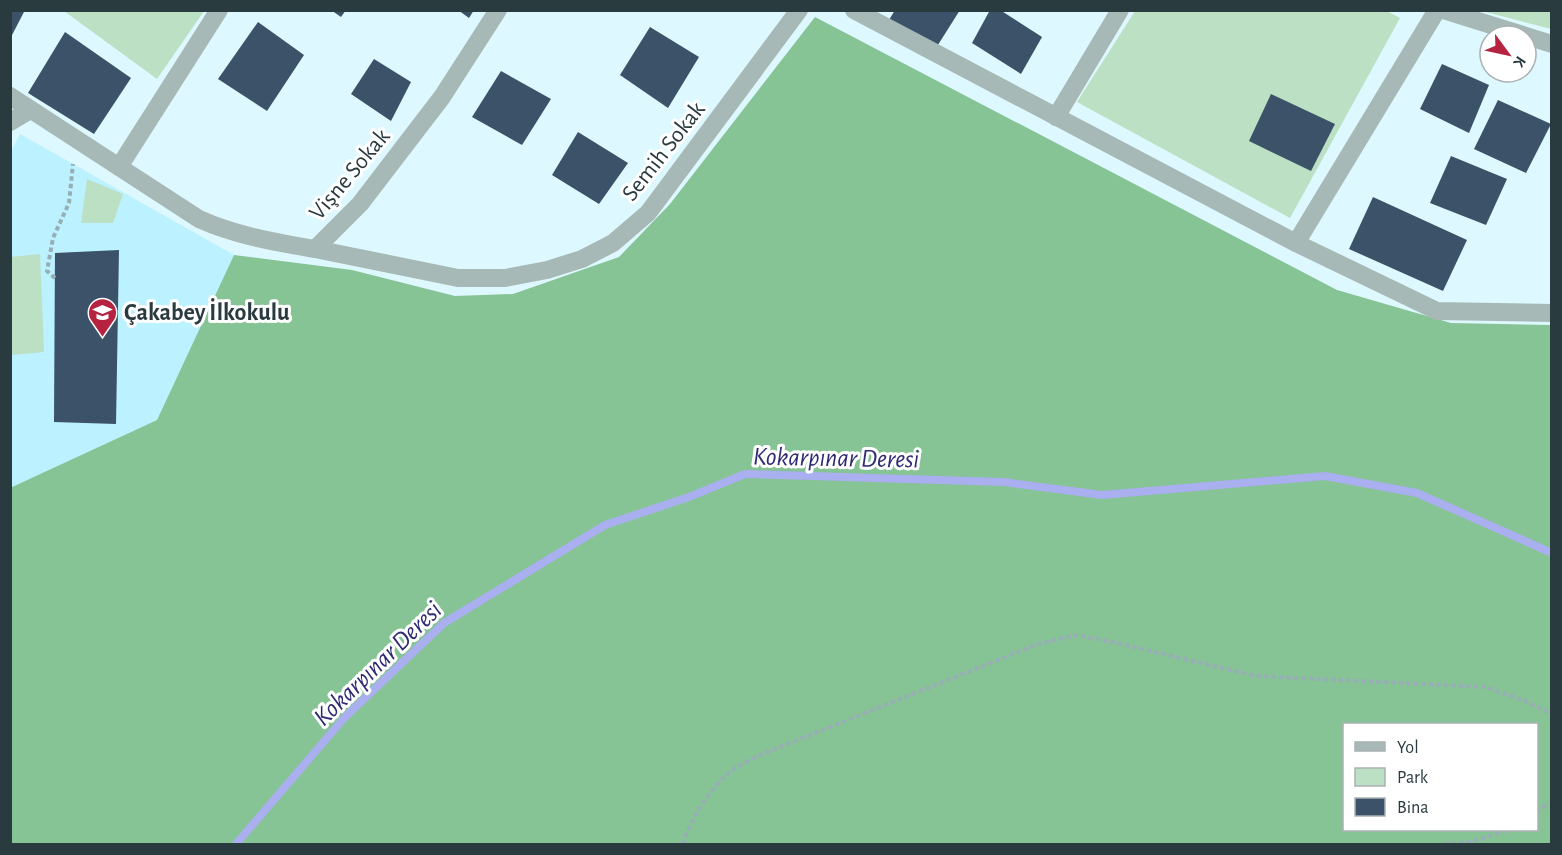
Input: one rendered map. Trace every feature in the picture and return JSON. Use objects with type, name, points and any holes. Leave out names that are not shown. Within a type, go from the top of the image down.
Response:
[{"type":"street","points":[[119,167],[219,10]]},
{"type":"street","name":"Vişne Sokak","points":[[10,96],[199,219],[246,237],[315,249],[360,204],[442,97],[498,10]]},
{"type":"street","name":"Semih Sokak","points":[[315,249],[458,278],[505,278],[547,270],[582,259],[613,243],[648,213],[799,10]]},
{"type":"street","points":[[854,10],[1296,243],[1437,311],[1551,313]]},
{"type":"street","points":[[1056,117],[1120,10]]},
{"type":"street","points":[[1296,243],[1437,10]]},
{"type":"street","points":[[1443,10],[1488,24]]},
{"type":"street","points":[[10,122],[30,110]]},
{"type":"path","points":[[55,278],[47,271],[53,238],[69,203],[73,165],[83,144]]},
{"type":"path","points":[[683,844],[694,818],[712,792],[730,772],[760,755],[1038,644],[1076,635],[1256,676],[1485,687],[1523,700],[1551,714]]},
{"type":"path","points":[[1538,811],[1551,802]]},
{"type":"path","points":[[1444,844],[1471,842],[1505,831]]},
{"type":"shaded area","name":"Çakabey İlkokulu","points":[[20,134],[234,255],[157,420],[11,488],[10,153]]},
{"type":"green space","points":[[1385,10],[1400,18],[1290,218],[1077,102],[1135,11]]},
{"type":"green space","points":[[64,11],[204,11],[157,79]]},
{"type":"green space","points":[[1482,11],[1551,11],[1551,29]]},
{"type":"green space","points":[[815,17],[1337,290],[1451,323],[1551,325],[1551,844],[11,844],[10,488],[157,420],[234,255],[352,270],[455,296],[513,294],[619,257],[670,204]]},
{"type":"green space","points":[[87,179],[123,194],[113,223],[81,223]]},
{"type":"green space","points":[[40,254],[44,352],[11,355],[11,257]]},
{"type":"building","points":[[10,10],[25,10],[10,39]]},
{"type":"building","points":[[331,10],[346,10],[341,17]]},
{"type":"building","points":[[458,10],[474,10],[469,18]]},
{"type":"building","points":[[895,10],[960,10],[936,48],[889,20]]},
{"type":"building","points":[[990,10],[1000,10],[1042,37],[1021,74],[972,43]]},
{"type":"building","points":[[258,22],[304,55],[267,111],[218,79]]},
{"type":"building","points":[[650,27],[699,57],[668,108],[620,75]]},
{"type":"building","points":[[65,32],[131,78],[94,134],[28,93]]},
{"type":"building","points":[[374,59],[411,82],[391,121],[351,94]]},
{"type":"building","points":[[1442,64],[1478,80],[1478,84],[1489,85],[1469,133],[1420,109]]},
{"type":"building","points":[[501,71],[551,99],[522,145],[472,117]]},
{"type":"building","points":[[1271,94],[1335,124],[1311,171],[1249,141]]},
{"type":"building","points":[[1498,100],[1551,124],[1526,173],[1474,149]]},
{"type":"building","points":[[578,132],[628,163],[599,204],[552,175]]},
{"type":"building","points":[[1451,156],[1507,179],[1486,225],[1430,203]]},
{"type":"building","points":[[1373,197],[1467,240],[1443,291],[1349,249]]},
{"type":"building","name":"Çakabey İlkokulu","points":[[119,250],[116,424],[54,422],[55,253]]},
{"type":"waterway","name":"Kokarpınar Deresi","points":[[236,844],[345,717],[444,623],[605,525],[689,497],[745,474],[1003,482],[1102,495],[1325,476],[1417,493],[1552,553]]},
{"type":"place","name":"Çakabey İlkokulu","points":[[103,338]]}]
